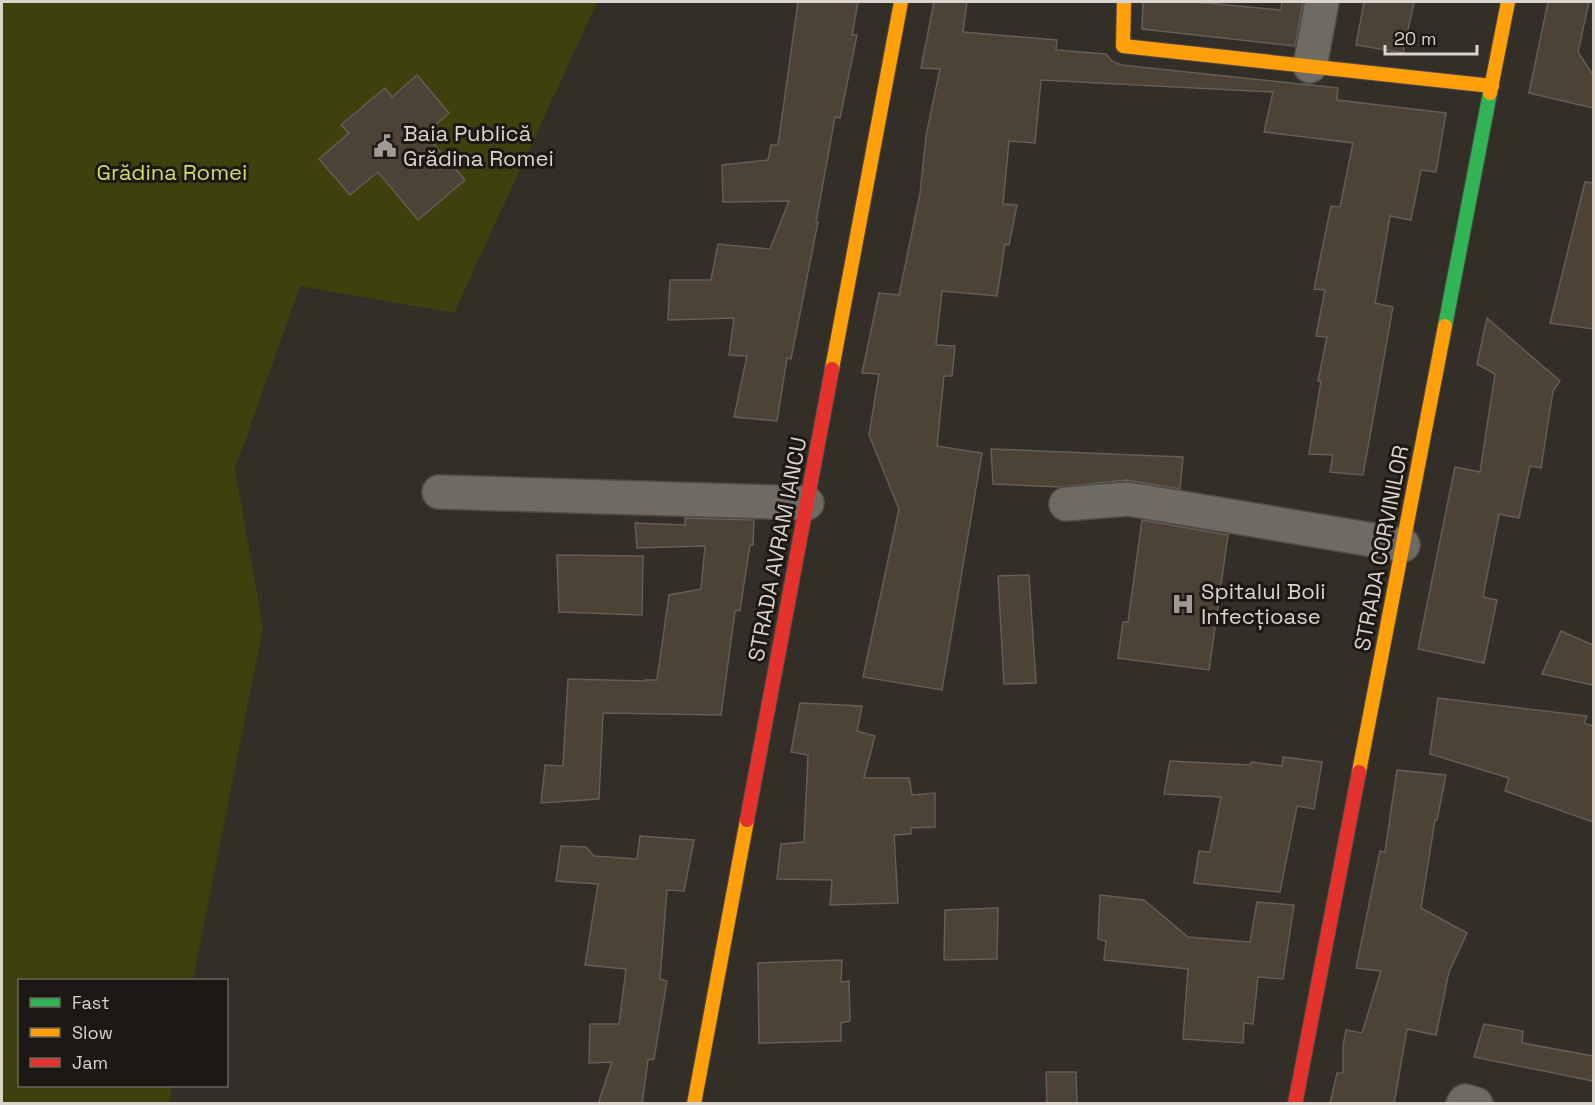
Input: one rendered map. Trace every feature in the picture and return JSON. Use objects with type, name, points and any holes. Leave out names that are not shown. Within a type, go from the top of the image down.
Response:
[{"type":"street","name":"STRADA AVRAM IANCU","points":[[694,1104],[901,2]]},
{"type":"street","points":[[1124,2],[1123,46],[1492,86]]},
{"type":"street","points":[[1310,66],[1322,2]]},
{"type":"street","name":"STRADA CORVINILOR","points":[[1295,1104],[1508,2]]},
{"type":"street","points":[[439,492],[807,503]]},
{"type":"street","points":[[1066,504],[1128,499],[1403,545]]},
{"type":"street","points":[[1463,1104],[1466,1101],[1476,1104]]},
{"type":"green space","name":"Grădina Romei","points":[[2,2],[597,2],[454,313],[300,286],[235,469],[263,627],[193,979],[18,979],[18,1087],[172,1087],[169,1103],[2,1104]]},
{"type":"building","points":[[798,2],[858,2],[852,35],[857,35],[840,118],[835,117],[816,222],[818,222],[791,359],[787,358],[777,421],[734,417],[747,356],[729,355],[734,318],[668,320],[670,280],[711,280],[718,244],[770,249],[789,201],[723,202],[722,165],[768,160],[771,145],[778,145]]},
{"type":"building","points":[[934,2],[967,2],[963,32],[1057,40],[1056,50],[1106,54],[1112,61],[1121,65],[1338,88],[1337,100],[1446,113],[1436,172],[1421,170],[1411,220],[1390,216],[1375,303],[1393,307],[1363,475],[1330,472],[1333,455],[1309,454],[1321,381],[1318,381],[1327,337],[1316,336],[1325,290],[1314,289],[1331,206],[1340,207],[1353,143],[1264,132],[1273,92],[1041,80],[1035,143],[1009,141],[1003,204],[1017,205],[1009,245],[1005,244],[997,296],[942,291],[936,345],[955,346],[952,376],[944,376],[937,446],[982,453],[942,690],[863,677],[899,509],[869,435],[879,374],[862,373],[879,293],[899,295],[920,194],[926,136],[940,69],[921,68]]},
{"type":"building","points":[[1143,2],[1197,2],[1281,10],[1282,2],[1303,2],[1295,46],[1142,29]]},
{"type":"building","points":[[1364,2],[1414,2],[1403,53],[1356,45]]},
{"type":"building","points":[[1548,2],[1589,2],[1578,52],[1593,75],[1593,108],[1529,93]]},
{"type":"building","name":"Baia Publică Grădina Romei","points":[[417,75],[449,113],[425,134],[465,180],[418,220],[378,172],[350,195],[319,159],[349,133],[341,125],[385,88],[392,97]]},
{"type":"building","points":[[1585,182],[1593,183],[1593,329],[1550,323]]},
{"type":"building","points":[[1487,318],[1560,381],[1553,391],[1541,468],[1530,466],[1519,518],[1499,514],[1483,597],[1497,600],[1484,663],[1418,649],[1455,467],[1480,472],[1495,374],[1477,364]]},
{"type":"building","points":[[991,449],[1183,457],[1180,489],[1127,480],[1061,487],[993,484]]},
{"type":"building","points":[[685,518],[754,520],[753,545],[750,545],[740,610],[735,611],[721,715],[603,713],[599,799],[541,803],[545,765],[563,766],[568,679],[657,680],[669,595],[701,589],[705,546],[637,548],[635,523],[685,525]]},
{"type":"building","name":"Spitalul Boli Infecțioase","points":[[1142,520],[1228,535],[1209,670],[1118,658],[1123,622],[1128,622]]},
{"type":"building","points":[[557,555],[643,556],[642,615],[559,612]]},
{"type":"building","points":[[1029,575],[1036,683],[1004,684],[998,576]]},
{"type":"building","points":[[1561,631],[1593,645],[1593,685],[1542,674]]},
{"type":"building","points":[[1438,698],[1587,716],[1584,723],[1593,726],[1593,822],[1505,791],[1509,778],[1430,754]]},
{"type":"building","points":[[800,703],[862,706],[857,731],[875,736],[864,778],[909,778],[912,795],[935,793],[935,827],[911,828],[911,834],[894,835],[898,903],[830,905],[832,880],[777,879],[781,844],[804,842],[808,755],[791,752]]},
{"type":"building","points":[[1283,757],[1322,762],[1314,809],[1297,806],[1280,892],[1194,883],[1199,851],[1210,852],[1221,797],[1164,794],[1170,761],[1250,765],[1251,762],[1282,766]]},
{"type":"building","points":[[1397,770],[1446,775],[1437,820],[1435,820],[1421,908],[1467,933],[1449,972],[1436,1035],[1407,1029],[1394,1104],[1330,1104],[1337,1073],[1343,1073],[1343,1046],[1346,1030],[1362,1033],[1381,971],[1356,968],[1380,851],[1385,852]]},
{"type":"building","points":[[640,836],[694,840],[684,891],[667,890],[660,979],[667,981],[654,1059],[648,1060],[642,1104],[598,1104],[612,1062],[589,1063],[590,1024],[619,1024],[626,969],[585,965],[598,884],[556,881],[561,846],[586,847],[594,856],[637,859]]},
{"type":"building","points":[[1100,895],[1144,900],[1188,937],[1250,942],[1257,902],[1294,905],[1283,979],[1258,977],[1253,1024],[1244,1023],[1243,1043],[1183,1039],[1188,969],[1104,960],[1106,941],[1098,939]]},
{"type":"building","points":[[998,908],[997,959],[944,960],[945,910]]},
{"type":"building","points":[[842,960],[841,982],[849,981],[850,1021],[841,1023],[841,1041],[759,1043],[758,963]]},
{"type":"building","points":[[1484,1024],[1523,1031],[1522,1043],[1593,1056],[1593,1081],[1474,1057]]},
{"type":"building","points":[[1046,1072],[1076,1072],[1077,1104],[1047,1104]]},
{"type":"traffic: fast","points":[[1445,326],[1490,93]]},
{"type":"traffic: slow","points":[[832,369],[901,2]]},
{"type":"traffic: slow","points":[[1124,2],[1123,46],[1492,86]]},
{"type":"traffic: slow","points":[[1490,93],[1508,2]]},
{"type":"traffic: slow","points":[[1359,772],[1445,326]]},
{"type":"traffic: slow","points":[[694,1104],[747,820]]},
{"type":"traffic: jam","points":[[747,820],[832,369]]},
{"type":"traffic: jam","points":[[1295,1104],[1359,772]]},
{"type":"place","name":"Baia Publică Grădina Romei","points":[[385,146]]},
{"type":"place","name":"Spitalul Boli Infecțioase","points":[[1183,604]]}]
